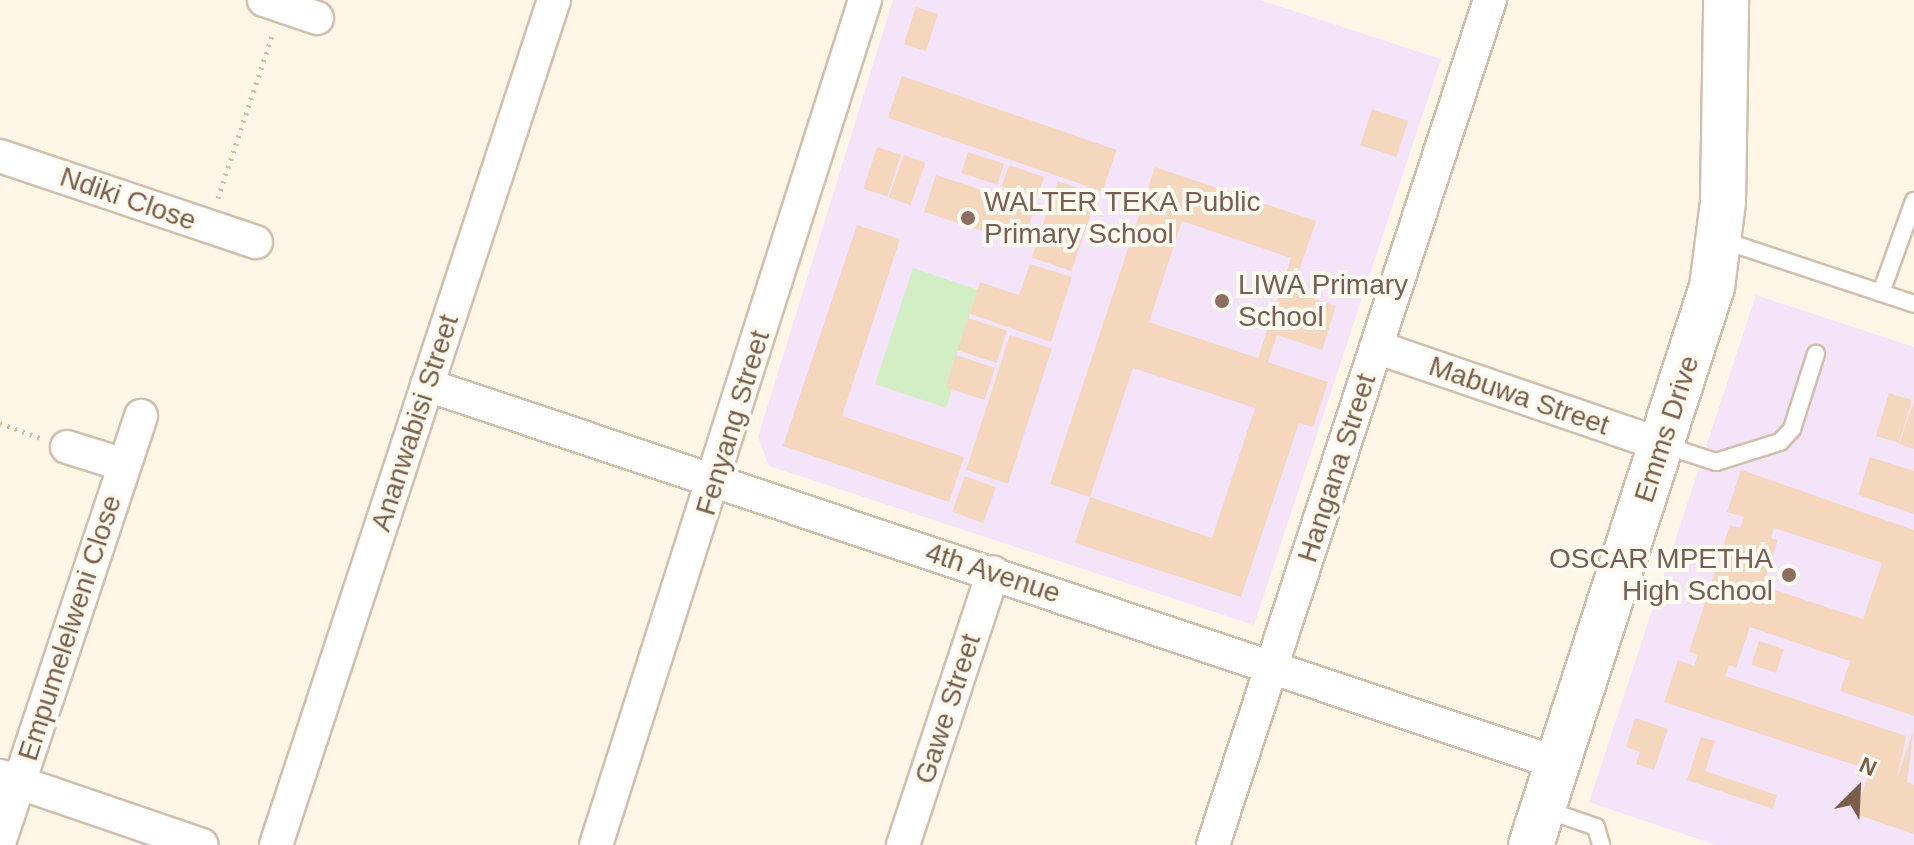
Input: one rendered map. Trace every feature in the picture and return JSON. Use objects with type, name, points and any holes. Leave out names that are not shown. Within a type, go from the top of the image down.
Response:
[{"type":"street","name":"Ananwabisi Street","points":[[276,845],[554,0]]},
{"type":"street","name":"Fenyang Street","points":[[596,845],[716,482],[865,0]]},
{"type":"street","name":"Hangana Street","points":[[1213,845],[1490,0]]},
{"type":"street","name":"Emms Drive","points":[[1537,827],[1663,445],[1721,240],[1726,0]]},
{"type":"street","points":[[273,3],[317,18]]},
{"type":"street","name":"Ndiki Close","points":[[0,156],[256,242]]},
{"type":"street","name":"Mabuwa Street","points":[[1376,347],[1663,445]]},
{"type":"street","name":"4th Avenue","points":[[427,385],[1557,763]]},
{"type":"street","name":"Empumelelweni Close","points":[[0,840],[10,779],[141,416]]},
{"type":"street","points":[[67,447],[124,465]]},
{"type":"street","name":"Gawe Street","points":[[903,845],[993,573]]},
{"type":"street","points":[[10,779],[201,845]]},
{"type":"lane","points":[[1881,293],[1914,201]]},
{"type":"lane","points":[[1721,240],[1914,304]]},
{"type":"lane","points":[[1663,445],[1716,462],[1780,442],[1792,429],[1816,354]]},
{"type":"lane","points":[[1537,827],[1596,827],[1601,845]]},
{"type":"path","points":[[209,226],[273,3]]},
{"type":"path","points":[[0,423],[67,447]]},
{"type":"shaded area","points":[[893,0],[1260,0],[1441,59],[1254,625],[769,466],[758,437]]},
{"type":"shaded area","name":"OSCAR MPETHA High School","points":[[1756,295],[1914,347],[1914,845],[1716,845],[1589,802]]},
{"type":"green space","points":[[913,268],[978,290],[946,386],[952,389],[946,408],[875,384]]},
{"type":"building","points":[[916,7],[938,14],[926,51],[904,44]]},
{"type":"building","points":[[902,76],[1117,150],[1102,192],[888,118]]},
{"type":"building","points":[[1372,109],[1408,121],[1396,157],[1360,145]]},
{"type":"building","points":[[877,147],[901,155],[887,197],[863,189]]},
{"type":"building","points":[[968,152],[1004,164],[997,185],[961,173]]},
{"type":"building","points":[[904,155],[926,163],[910,205],[889,197]]},
{"type":"building","points":[[1009,165],[1044,177],[1036,199],[1002,187]]},
{"type":"building","points":[[1155,167],[1316,221],[1292,291],[1336,306],[1322,350],[1277,335],[1268,362],[1328,382],[1313,427],[1299,423],[1241,597],[1075,543],[1090,497],[1050,484]],"holes":[[[1182,221],[1291,258],[1258,358],[1149,322]],[[1133,368],[1255,408],[1212,538],[1090,497]]]},
{"type":"building","points":[[936,175],[1035,207],[1023,244],[924,212]]},
{"type":"building","points":[[1058,181],[1098,195],[1071,271],[1032,258]]},
{"type":"building","points":[[857,225],[900,239],[842,416],[964,457],[949,502],[783,446]]},
{"type":"building","points":[[1030,264],[1072,277],[1051,342],[970,314],[980,282],[1019,295]]},
{"type":"building","points":[[968,318],[1007,331],[996,363],[957,350]]},
{"type":"building","points":[[1010,335],[1052,349],[1008,484],[966,470]]},
{"type":"building","points":[[956,355],[995,368],[984,400],[945,387]]},
{"type":"building","points":[[1889,393],[1912,400],[1899,443],[1876,436]]},
{"type":"building","points":[[1914,402],[1914,449],[1899,444]]},
{"type":"building","points":[[1870,457],[1914,471],[1914,514],[1858,495]]},
{"type":"building","points":[[1741,470],[1914,530],[1914,716],[1840,691],[1850,661],[1750,627],[1736,668],[1729,665],[1725,676],[1906,736],[1897,779],[1914,729],[1907,782],[1914,785],[1914,834],[1855,814],[1870,770],[1664,702],[1678,660],[1694,666],[1698,655],[1689,652],[1730,525],[1740,528],[1744,517],[1727,512]],"holes":[[[1774,528],[1882,563],[1863,619],[1763,586],[1778,540],[1771,538]]]},
{"type":"building","points":[[965,476],[996,487],[983,523],[952,512]]},
{"type":"building","points":[[1759,641],[1784,649],[1776,673],[1751,665]]},
{"type":"building","points":[[1635,718],[1668,729],[1654,770],[1636,764],[1640,752],[1626,747]]},
{"type":"building","points":[[1701,737],[1715,741],[1705,771],[1777,795],[1773,809],[1687,780]]},
{"type":"place","name":"WALTER TEKA Public Primary School","points":[[968,218]]},
{"type":"place","name":"LIWA Primary School","points":[[1222,301]]},
{"type":"place","name":"OSCAR MPETHA High School","points":[[1789,575]]}]
